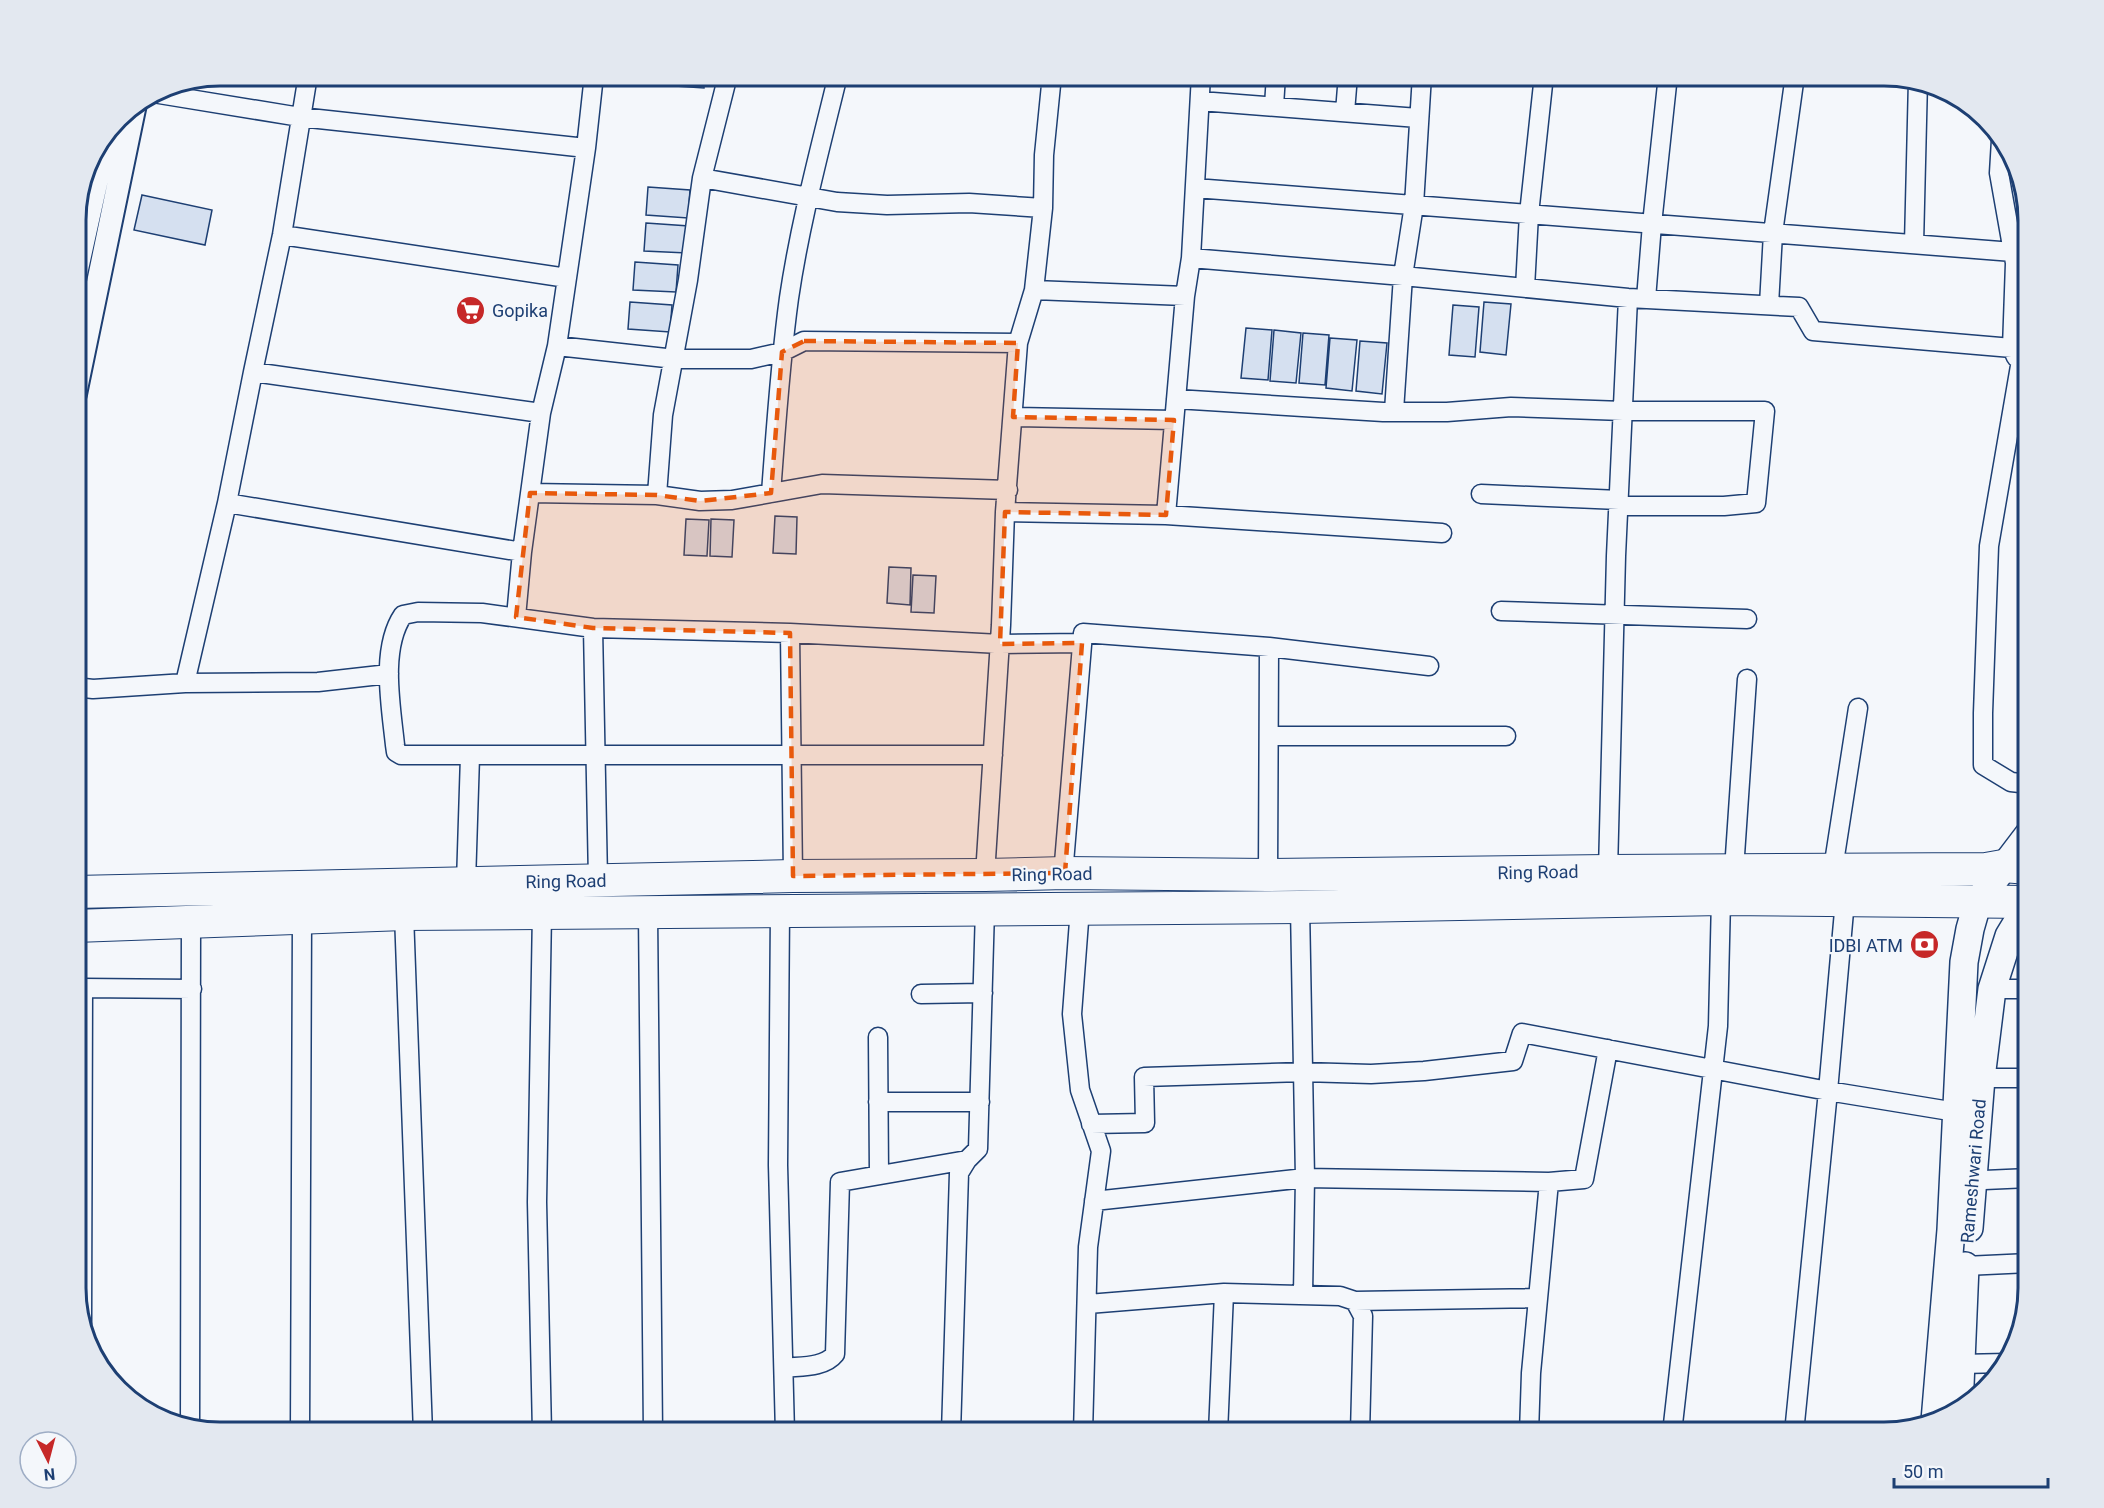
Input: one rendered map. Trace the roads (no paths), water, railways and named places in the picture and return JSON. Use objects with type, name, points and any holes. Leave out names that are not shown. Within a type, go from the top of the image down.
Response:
[{"type":"highway","name":"Ring Road","points":[[86,892],[793,876],[1065,873],[1268,875],[2016,867]]},
{"type":"highway","name":"Ring Road","points":[[86,926],[404,914],[542,912],[1300,907],[1721,899],[2018,902]]},
{"type":"main road","points":[[1936,1412],[1963,1181],[1956,1112],[1964,962],[1978,901],[2016,867]]},
{"type":"main road","name":"Rameshwari Road","points":[[1959,1400],[1965,1266],[1963,1181],[1981,1078],[1992,989],[2009,936],[2018,921]]},
{"type":"street","points":[[985,875],[1000,644],[1005,512],[1018,343],[1034,290],[1043,208],[1044,155],[1051,85]]},
{"type":"street","points":[[1166,515],[1185,296],[1191,258],[1201,85]]},
{"type":"street","points":[[1274,106],[1275,85]]},
{"type":"street","points":[[1346,112],[1347,85]]},
{"type":"street","points":[[1394,411],[1403,276],[1414,205],[1421,85]]},
{"type":"street","points":[[1524,288],[1529,214],[1543,85]]},
{"type":"street","points":[[1608,871],[1618,503],[1623,411],[1637,298],[1652,224],[1667,85]]},
{"type":"street","points":[[1769,305],[1773,233],[1794,85]]},
{"type":"street","points":[[185,683],[227,503],[282,235],[306,86]]},
{"type":"street","points":[[516,617],[522,552],[541,413],[557,346],[593,86]]},
{"type":"street","points":[[657,495],[663,415],[688,280],[702,178],[725,86]]},
{"type":"street","points":[[771,494],[782,352],[789,295],[808,198],[835,86]]},
{"type":"street","points":[[1914,244],[1918,90]]},
{"type":"street","points":[[169,96],[300,117],[586,148]]},
{"type":"street","points":[[1200,101],[1419,118]]},
{"type":"street","points":[[86,341],[132,119]]},
{"type":"street","points":[[2000,151],[1999,173],[2015,264],[2012,348],[2018,358]]},
{"type":"street","points":[[86,228],[103,152]]},
{"type":"street","points":[[702,178],[837,202],[887,206],[969,203],[1043,208]]},
{"type":"street","points":[[1195,188],[2013,252]]},
{"type":"street","points":[[282,235],[567,278]]},
{"type":"street","points":[[1191,258],[1637,298],[1799,307],[1814,331],[2012,348]]},
{"type":"street","points":[[1034,290],[1185,296]]},
{"type":"street","points":[[557,346],[675,359],[751,359],[782,352],[804,341],[1018,343]]},
{"type":"street","points":[[253,372],[541,413]]},
{"type":"street","points":[[2018,398],[1989,546],[1983,765],[2011,783],[2018,783]]},
{"type":"street","points":[[1176,399],[1394,411],[1447,412],[1511,407],[1623,411],[1765,411],[1756,503],[1724,506],[1618,503],[1481,494]]},
{"type":"street","points":[[1013,417],[1174,420]]},
{"type":"street","points":[[530,493],[657,495],[700,501],[732,500],[822,484],[1008,490]]},
{"type":"street","points":[[227,503],[522,552]]},
{"type":"street","points":[[1005,512],[1166,515],[1442,533]]},
{"type":"street","points":[[1501,610],[1615,616],[1747,619]]},
{"type":"street","points":[[993,755],[791,754],[596,757],[401,755],[396,752],[389,674],[395,627],[403,615],[418,612],[482,613],[593,627],[790,633],[1000,644],[1082,643]]},
{"type":"street","points":[[593,627],[598,880]]},
{"type":"street","points":[[790,633],[793,876]]},
{"type":"street","points":[[1065,873],[1083,633],[1269,647],[1429,666]]},
{"type":"street","points":[[1268,875],[1269,647]]},
{"type":"street","points":[[86,688],[185,683],[318,682],[389,674]]},
{"type":"street","points":[[1734,870],[1747,679]]},
{"type":"street","points":[[1833,869],[1858,708]]},
{"type":"street","points":[[1269,736],[1506,736]]},
{"type":"street","points":[[466,883],[470,756]]},
{"type":"street","points":[[1673,1422],[1718,1026],[1721,899]]},
{"type":"street","points":[[1795,1422],[1845,900]]},
{"type":"street","points":[[1300,907],[1305,1178],[1303,1294]]},
{"type":"street","points":[[1080,908],[1072,1014],[1080,1090],[1101,1151],[1088,1247],[1083,1422]]},
{"type":"street","points":[[951,1422],[959,1173],[978,1149],[985,909]]},
{"type":"street","points":[[780,910],[778,1165],[785,1422]]},
{"type":"street","points":[[542,912],[537,1202],[542,1422]]},
{"type":"street","points":[[648,913],[653,1422]]},
{"type":"street","points":[[404,914],[423,1422]]},
{"type":"street","points":[[300,1422],[302,918]]},
{"type":"street","points":[[190,1419],[191,921]]},
{"type":"street","points":[[86,987],[192,989]]},
{"type":"street","points":[[1992,989],[2018,989]]},
{"type":"street","points":[[921,994],[983,993]]},
{"type":"street","points":[[1091,1124],[1145,1123],[1144,1077],[1303,1072],[1371,1074],[1424,1071],[1513,1061],[1522,1033],[1828,1091],[1956,1112]]},
{"type":"street","points":[[878,1037],[879,1175]]},
{"type":"street","points":[[1094,1201],[1305,1178],[1549,1182],[1584,1179],[1608,1049]]},
{"type":"street","points":[[1981,1078],[2018,1078]]},
{"type":"street","points":[[878,1102],[980,1102]]},
{"type":"street","points":[[783,1368],[823,1363],[835,1354],[840,1182],[967,1160]]},
{"type":"street","points":[[1963,1181],[2018,1178]]},
{"type":"street","points":[[1529,1422],[1531,1373],[1549,1182]]},
{"type":"street","points":[[1965,1266],[2018,1264]]},
{"type":"street","points":[[1088,1304],[1224,1293],[1340,1296],[1355,1301],[1538,1298]]},
{"type":"street","points":[[1218,1422],[1224,1293]]},
{"type":"street","points":[[1355,1301],[1363,1316],[1360,1422]]},
{"type":"street","points":[[1960,1364],[1996,1363]]},
{"type":"place","name":"Gopika","points":[[471,310]]},
{"type":"place","name":"IDBI ATM","points":[[1924,945]]}]
